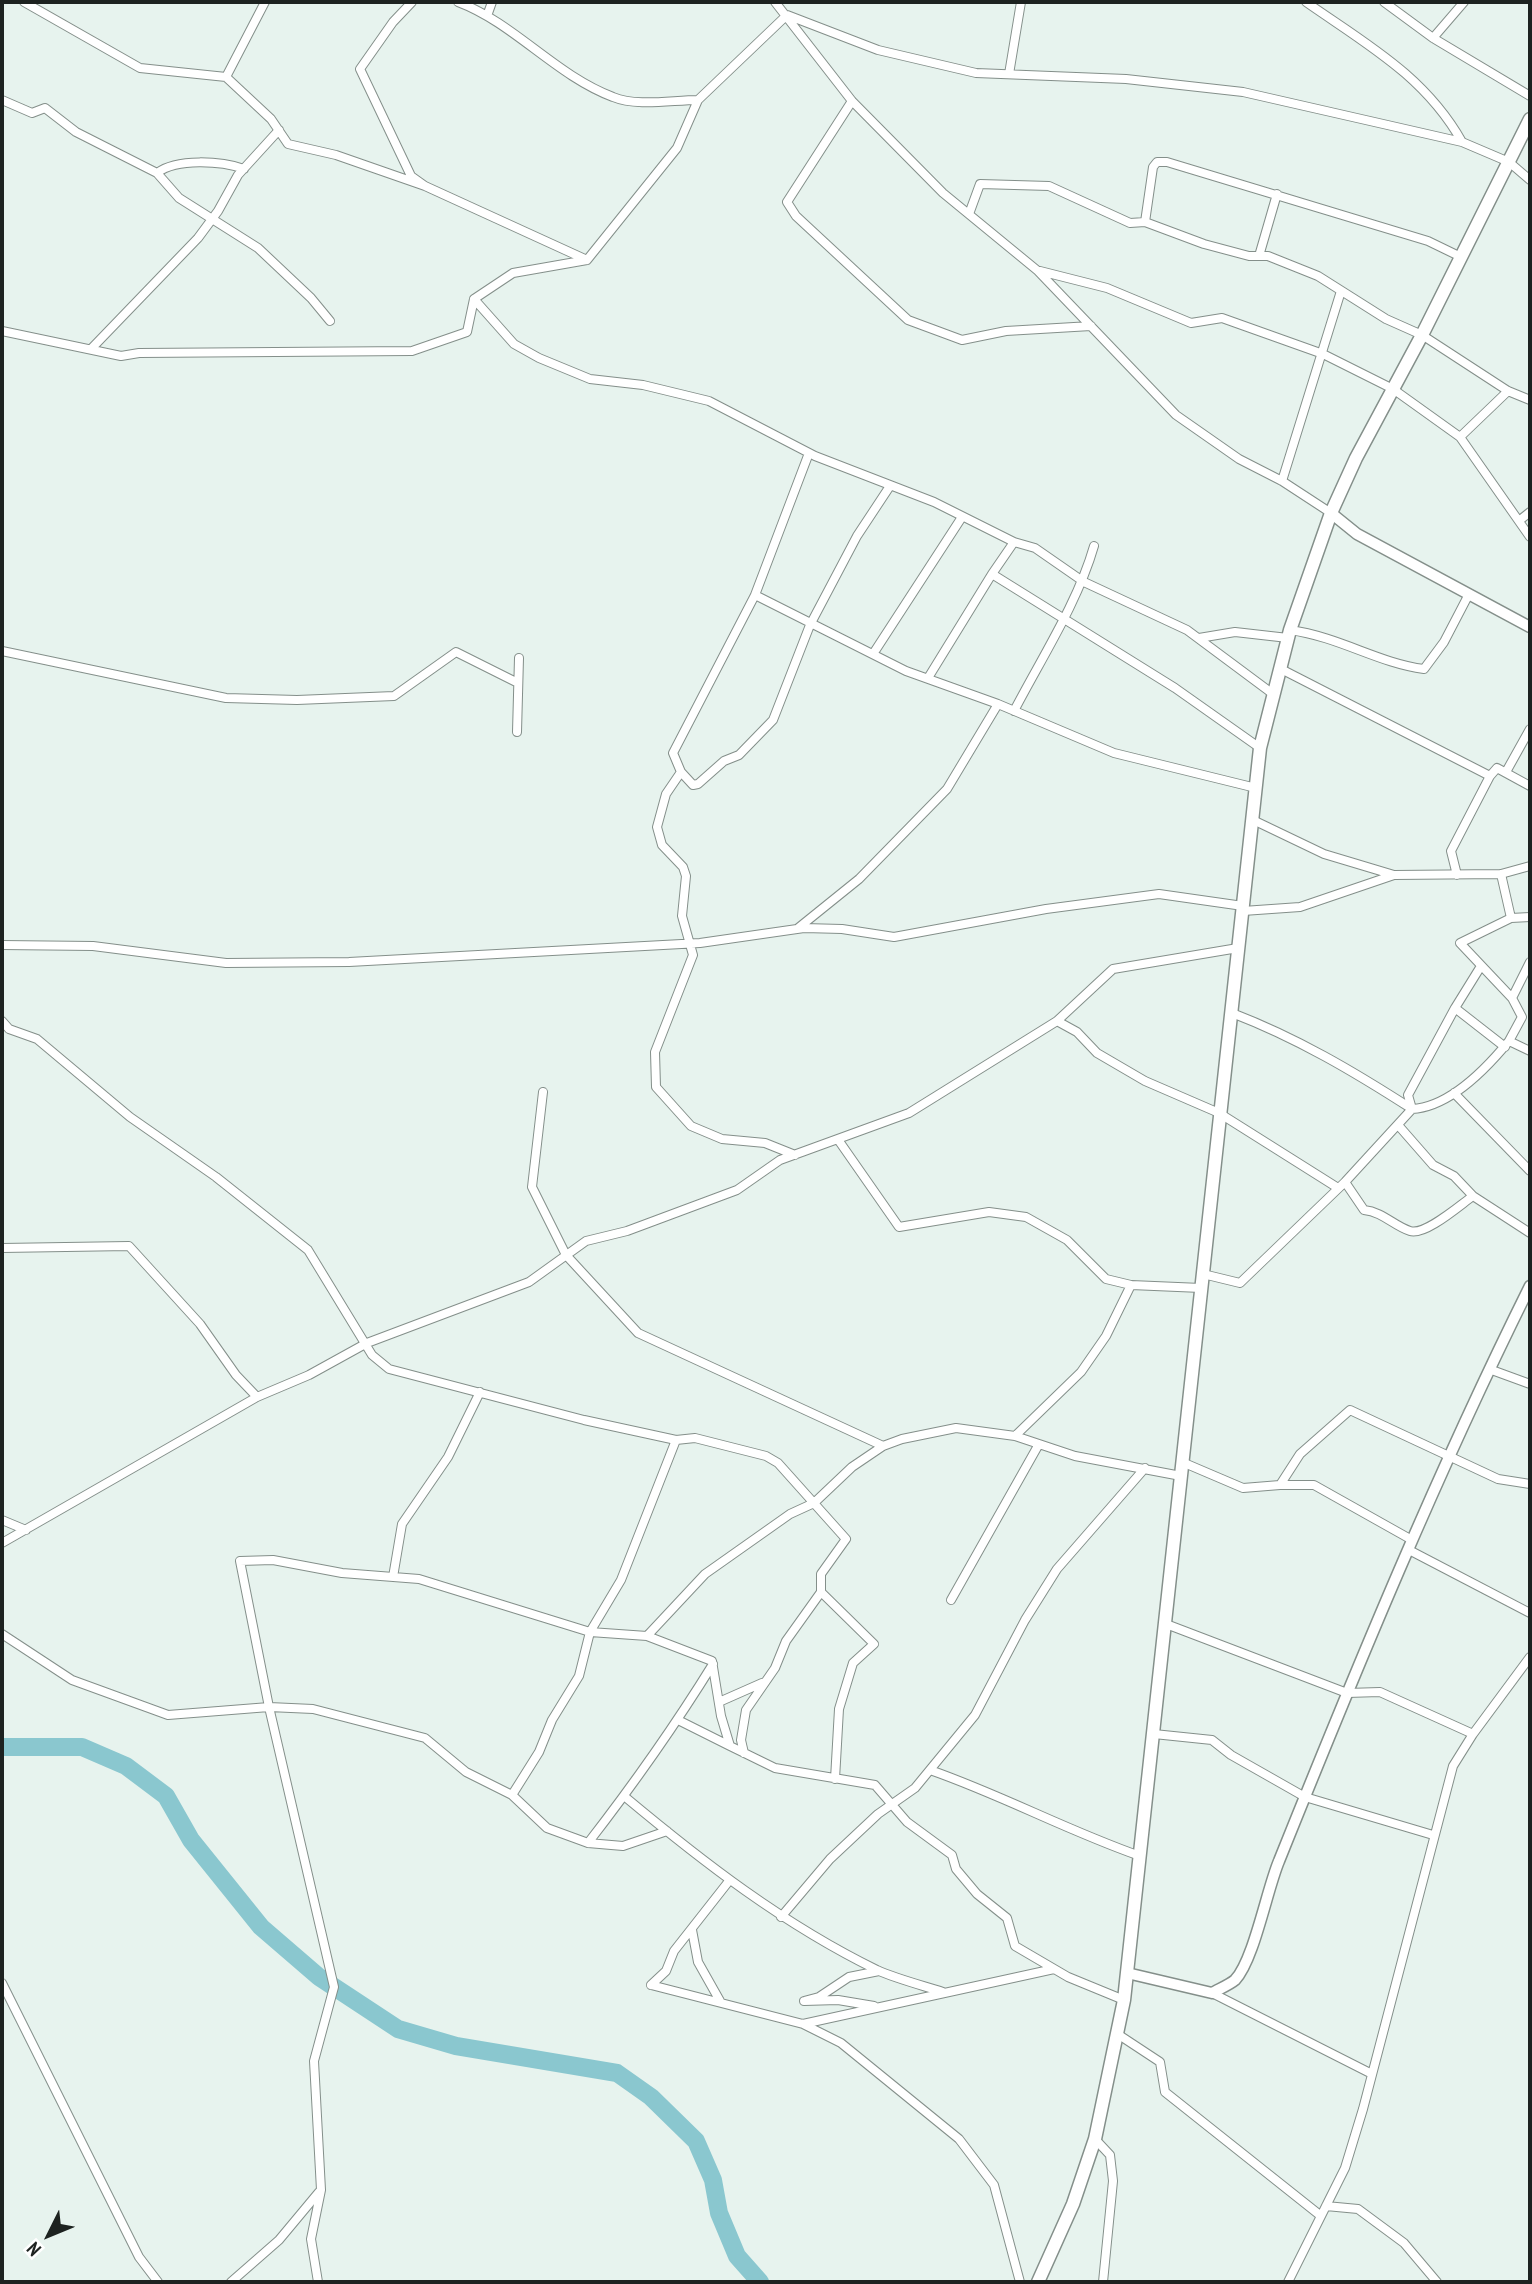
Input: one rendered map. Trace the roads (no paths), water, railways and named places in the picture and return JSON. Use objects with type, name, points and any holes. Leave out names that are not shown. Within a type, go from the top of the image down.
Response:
[{"type":"main road","points":[[1038,2282],[1073,2204],[1095,2139],[1124,2000],[1260,748],[1289,634],[1331,513],[1356,457],[1422,335],[1530,119]]},
{"type":"street","points":[[24,2],[140,68],[226,77],[271,119],[288,144],[336,155],[425,186],[587,260]]},
{"type":"street","points":[[226,77],[265,2]]},
{"type":"street","points":[[412,2],[388,28],[360,69],[402,162],[411,176],[425,186]]},
{"type":"street","points":[[458,2],[487,16],[554,65],[612,97],[627,101],[698,100]]},
{"type":"street","points":[[487,16],[492,2]]},
{"type":"street","points":[[775,2],[852,101],[943,193],[1038,271],[1176,415],[1239,459],[1282,481],[1331,513],[1357,534],[1530,627]]},
{"type":"street","points":[[1009,74],[1021,2]]},
{"type":"street","points":[[1306,2],[1407,72],[1445,111],[1462,142]]},
{"type":"street","points":[[1433,38],[1464,2]]},
{"type":"street","points":[[1390,4],[1433,38],[1530,96]]},
{"type":"street","points":[[787,15],[878,50],[976,73],[1181,83],[1243,92],[1462,142],[1509,162],[1530,180]]},
{"type":"street","points":[[2,331],[121,356],[139,353],[412,351],[467,332],[474,299],[513,273],[587,260],[677,148],[698,100],[787,15]]},
{"type":"street","points":[[2,100],[32,113],[45,108],[76,132],[157,173],[179,198],[258,248],[311,298],[330,321]]},
{"type":"street","points":[[852,101],[787,202],[796,216],[908,320],[961,340],[1006,331],[1091,326]]},
{"type":"street","points":[[91,349],[155,285],[212,219],[244,169],[279,130]]},
{"type":"street","points":[[157,173],[168,164],[190,165],[220,161],[244,169]]},
{"type":"street","points":[[1145,222],[1149,182],[1157,162],[1167,162],[1428,241],[1461,257]]},
{"type":"street","points":[[969,214],[980,184],[1049,186],[1130,223],[1145,222],[1204,244],[1268,256],[1318,276],[1386,318],[1422,335],[1508,391],[1530,400]]},
{"type":"street","points":[[1259,256],[1277,194]]},
{"type":"street","points":[[1038,271],[1107,288],[1191,323],[1222,318],[1323,354],[1393,388],[1460,438],[1530,537]]},
{"type":"street","points":[[1282,481],[1342,291]]},
{"type":"street","points":[[474,299],[514,344],[538,358],[590,379],[643,385],[709,401],[809,453],[934,502],[1014,542],[1035,548],[1084,582],[1199,638],[1273,694]]},
{"type":"street","points":[[1460,438],[1508,391]]},
{"type":"street","points":[[809,453],[755,596],[674,753],[681,772],[693,785],[698,784],[724,761],[739,755],[773,720],[810,625],[857,536],[890,486]]},
{"type":"street","points":[[1520,520],[1530,512]]},
{"type":"street","points":[[873,654],[962,517]]},
{"type":"street","points":[[928,678],[1014,542]]},
{"type":"street","points":[[1014,711],[1062,617],[1084,582],[1094,547]]},
{"type":"street","points":[[992,574],[1175,688],[1260,748]]},
{"type":"street","points":[[1199,638],[1235,632],[1289,634],[1343,642],[1399,666],[1424,669],[1444,642],[1469,593]]},
{"type":"street","points":[[755,596],[810,625],[928,678],[1114,752],[1256,788]]},
{"type":"street","points":[[2,651],[226,698],[394,696],[456,652],[518,683]]},
{"type":"street","points":[[517,732],[519,658]]},
{"type":"street","points":[[1279,668],[1490,776]]},
{"type":"street","points":[[796,929],[859,879],[947,789],[981,737],[998,704]]},
{"type":"street","points":[[1506,772],[1530,729]]},
{"type":"street","points":[[1457,875],[1451,851],[1490,776],[1497,768],[1530,786]]},
{"type":"street","points":[[681,772],[666,794],[657,827],[663,845],[683,867],[686,876],[682,916],[693,955],[655,1052],[656,1087],[691,1126],[722,1139],[765,1143],[795,1155]]},
{"type":"street","points":[[1253,820],[1324,854],[1394,875],[1502,874],[1530,866]]},
{"type":"street","points":[[1502,874],[1511,918]]},
{"type":"street","points":[[2,946],[93,946],[226,964],[349,962],[691,943],[796,929],[842,929],[894,937],[1046,909],[1159,894],[1243,908],[1300,907],[1394,875]]},
{"type":"street","points":[[1232,1013],[1284,1032],[1335,1060],[1412,1109],[1428,1108],[1454,1093],[1507,1044],[1522,1017],[1512,998],[1460,943],[1511,918],[1530,917]]},
{"type":"street","points":[[2,1543],[257,1397],[309,1375],[367,1343],[529,1282],[586,1241],[627,1231],[737,1190],[780,1160],[909,1113],[1057,1021],[1113,969],[1238,948]]},
{"type":"street","points":[[1512,998],[1530,962]]},
{"type":"street","points":[[1412,1109],[1408,1096],[1455,1008],[1481,966]]},
{"type":"street","points":[[1455,1008],[1507,1044],[1530,1051]]},
{"type":"street","points":[[2,1021],[9,1029],[37,1039],[59,1055],[130,1117],[216,1177],[308,1250],[372,1355],[389,1369],[676,1440],[695,1438],[773,1459],[846,1539],[821,1574],[821,1592],[786,1641],[775,1668],[746,1710],[742,1726],[744,1753]]},
{"type":"street","points":[[1057,1021],[1077,1032],[1097,1053],[1145,1081],[1219,1113],[1342,1185],[1364,1210],[1375,1211],[1411,1232],[1422,1232],[1473,1196]]},
{"type":"street","points":[[543,1092],[533,1186],[566,1255],[638,1333],[883,1446]]},
{"type":"street","points":[[1454,1093],[1530,1171]]},
{"type":"street","points":[[1203,1274],[1240,1283],[1342,1185],[1412,1109]]},
{"type":"street","points":[[1398,1125],[1433,1165],[1454,1176],[1473,1196],[1530,1233]]},
{"type":"street","points":[[838,1141],[899,1227],[989,1212],[1026,1217],[1067,1240],[1105,1279],[1131,1285],[1201,1288]]},
{"type":"street","points":[[2,1248],[129,1247],[200,1324],[236,1375],[257,1397]]},
{"type":"street","points":[[1015,1436],[1081,1371],[1106,1336],[1131,1285]]},
{"type":"street","points":[[1212,1993],[1235,1979],[1251,1945],[1270,1882],[1347,1693],[1448,1457],[1530,1286]]},
{"type":"street","points":[[1489,1369],[1530,1384]]},
{"type":"street","points":[[393,1577],[402,1524],[448,1457],[480,1392]]},
{"type":"street","points":[[1280,1485],[1300,1454],[1350,1410],[1498,1479],[1530,1483]]},
{"type":"street","points":[[647,1636],[705,1574],[790,1514],[814,1503],[852,1466],[883,1446],[956,1428],[1015,1436],[1075,1456],[1181,1476]]},
{"type":"street","points":[[512,1795],[579,1676],[590,1632],[621,1580],[676,1440]]},
{"type":"street","points":[[951,1600],[1039,1444]]},
{"type":"street","points":[[1182,1462],[1243,1488],[1314,1485],[1410,1545],[1530,1613]]},
{"type":"street","points":[[781,1917],[831,1859],[893,1803],[915,1788],[975,1715],[1025,1620],[1057,1569],[1145,1468]]},
{"type":"street","points":[[2,1520],[26,1530]]},
{"type":"street","points":[[317,2282],[311,2239],[321,2190],[314,2061],[334,1987],[269,1707],[240,1561],[273,1560],[342,1573],[419,1579],[590,1632],[647,1636],[712,1661],[730,1746]]},
{"type":"street","points":[[821,1592],[870,1637],[874,1644],[853,1663],[843,1698],[835,1779]]},
{"type":"street","points":[[1166,1624],[1347,1693],[1380,1692],[1473,1734]]},
{"type":"street","points":[[2,1634],[72,1680],[168,1715],[269,1707],[313,1709],[425,1738],[466,1772],[512,1795],[547,1828],[588,1843],[623,1846],[667,1831]]},
{"type":"street","points":[[1288,2282],[1345,2168],[1453,1766],[1473,1734],[1530,1657]]},
{"type":"street","points":[[588,1843],[678,1720],[713,1664]]},
{"type":"street","points":[[719,1702],[765,1682]]},
{"type":"street","points":[[678,1720],[775,1768],[875,1785],[907,1822],[952,1855],[956,1870],[1007,1918],[1015,1946],[1054,1969],[1124,2000]]},
{"type":"street","points":[[1153,1734],[1212,1740],[1231,1755],[1305,1797],[1433,1835]]},
{"type":"street","points":[[930,1770],[990,1791],[1018,1808],[1140,1856]]},
{"type":"street","points":[[624,1796],[729,1881],[781,1917],[879,1971],[946,1993]]},
{"type":"street","points":[[729,1881],[674,1951],[666,1971],[651,1985],[803,2024],[841,2043],[959,2139],[994,2185],[1020,2282]]},
{"type":"street","points":[[692,1930],[698,1962],[720,2001]]},
{"type":"street","points":[[803,2024],[1054,1969]]},
{"type":"street","points":[[879,1971],[849,1977],[819,1997],[804,2001],[838,2000],[880,2007]]},
{"type":"street","points":[[1127,1973],[1212,1993],[1372,2074]]},
{"type":"street","points":[[2,1983],[139,2257],[158,2282]]},
{"type":"street","points":[[1116,2033],[1160,2063],[1165,2092],[1321,2216]]},
{"type":"street","points":[[1095,2139],[1110,2155],[1113,2181],[1103,2282]]},
{"type":"street","points":[[231,2282],[279,2240],[321,2190]]},
{"type":"street","points":[[1326,2206],[1358,2209],[1404,2243],[1437,2282]]},
{"type":"waterway","points":[[2,1747],[82,1747],[126,1766],[166,1796],[191,1840],[261,1927],[319,1977],[398,2029],[456,2046],[617,2073],[651,2097],[696,2141],[713,2180],[719,2213],[737,2256],[760,2282]]}]
